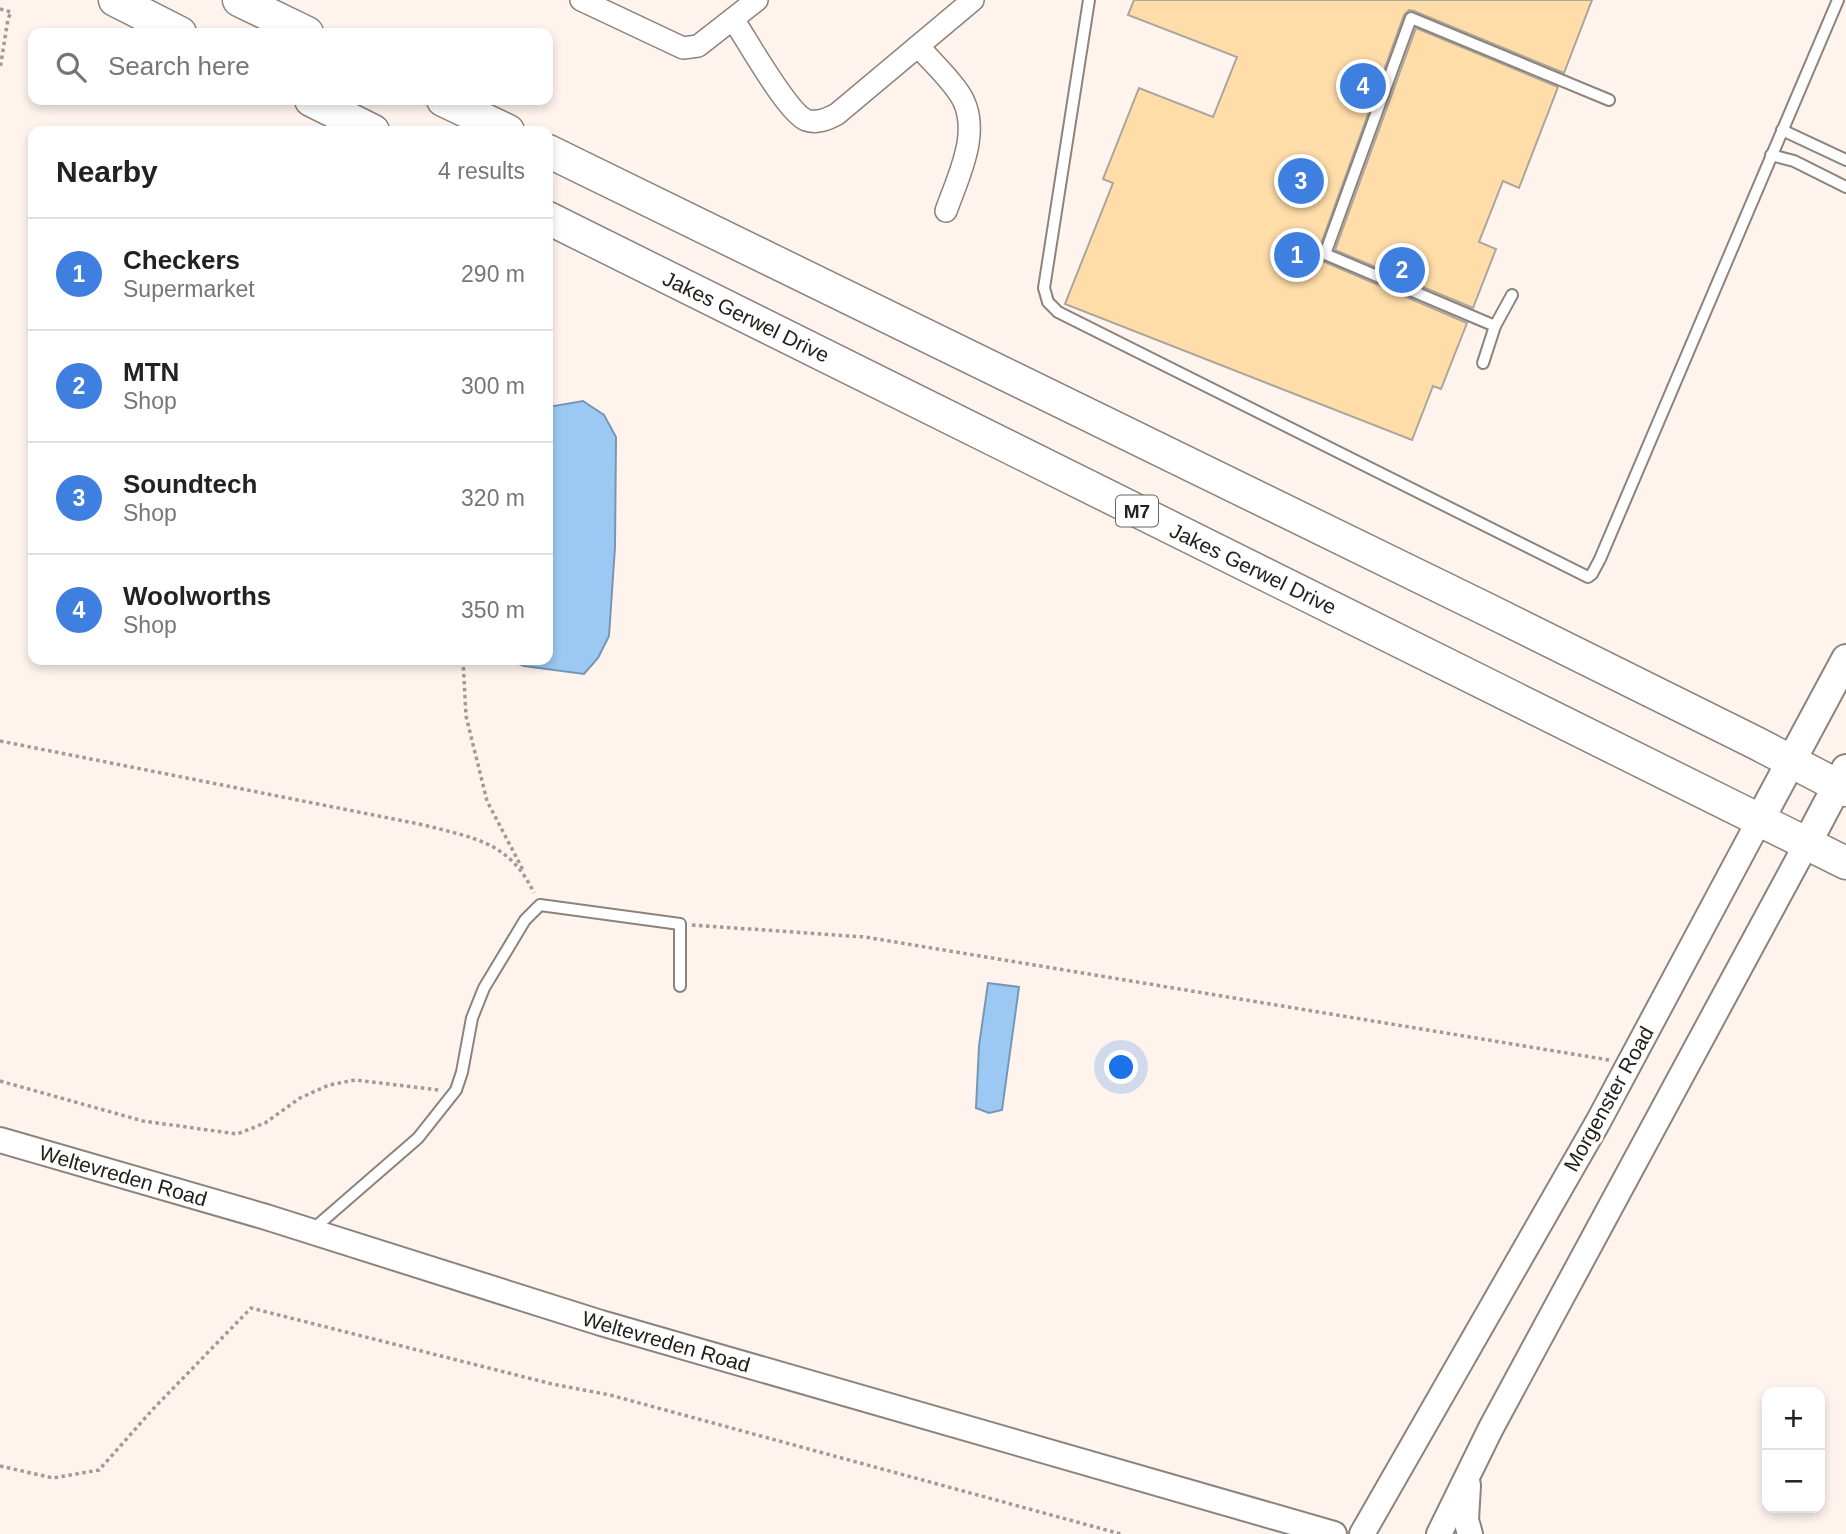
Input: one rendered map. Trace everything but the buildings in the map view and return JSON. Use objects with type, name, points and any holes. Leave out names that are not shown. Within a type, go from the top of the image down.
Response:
[{"type":"main road","points":[[115,0],[170,28]]},
{"type":"main road","points":[[239,0],[297,28]]},
{"type":"main road","points":[[321,105],[363,126]]},
{"type":"main road","points":[[453,105],[498,126]]},
{"type":"main road","points":[[553,153],[1490,611],[1791,763],[1843,782],[1807,843]]},
{"type":"main road","name":"Jakes Gerwel Drive","points":[[553,220],[1846,863]]},
{"type":"main road","name":"Morgenster Road","points":[[1759,821],[1846,659]]},
{"type":"street","points":[[581,0],[683,48],[698,46],[757,0]]},
{"type":"street","points":[[733,19],[791,108],[808,121],[818,121],[837,114],[973,0]]},
{"type":"street","points":[[918,46],[960,94],[970,118],[965,155],[946,211]]},
{"type":"street","name":"Morgenster Road","points":[[1362,1534],[1630,1063],[1759,821]]},
{"type":"street","points":[[1439,1534],[1491,1428],[1807,843]]},
{"type":"street","name":"Weltevreden Road","points":[[0,1140],[311,1231],[601,1324],[1334,1534]]},
{"type":"street","points":[[1469,1474],[1466,1520],[1470,1534]]},
{"type":"lane","points":[[1089,0],[1044,288],[1048,302],[1058,312],[1586,577],[1592,574],[1600,559],[1838,0]]},
{"type":"lane","points":[[1495,326],[1325,254],[1411,18],[1609,100]]},
{"type":"lane","points":[[1782,130],[1846,160]]},
{"type":"lane","points":[[1771,155],[1794,161],[1846,187]]},
{"type":"lane","points":[[1483,363],[1495,326],[1512,295]]},
{"type":"lane","points":[[311,1231],[418,1138],[456,1090],[472,1018],[484,988],[525,920],[540,905],[680,924],[680,986]]},
{"type":"path","points":[[0,9],[12,12],[8,19],[0,69]]},
{"type":"path","points":[[463,665],[466,716],[487,801],[540,905]]},
{"type":"path","points":[[0,741],[424,825],[490,843],[507,854],[526,876]]},
{"type":"path","points":[[680,924],[865,937],[1630,1063]]},
{"type":"path","points":[[0,1081],[143,1121],[237,1134],[265,1123],[300,1098],[329,1085],[355,1080],[456,1090]]},
{"type":"path","points":[[0,1466],[52,1478],[99,1470],[154,1408],[251,1308],[552,1384],[610,1395],[1121,1534]]},
{"type":"water","points":[[583,401],[604,415],[616,437],[615,547],[609,636],[598,658],[584,674],[521,665],[553,665],[553,406]]},
{"type":"water","points":[[988,983],[1019,987],[1002,1110],[989,1113],[976,1108],[979,1046]]},
{"type":"place","name":"Woolworths","points":[[1363,86]]},
{"type":"place","name":"Soundtech","points":[[1301,181]]},
{"type":"place","name":"Checkers","points":[[1297,255]]},
{"type":"place","name":"MTN","points":[[1402,270]]}]
